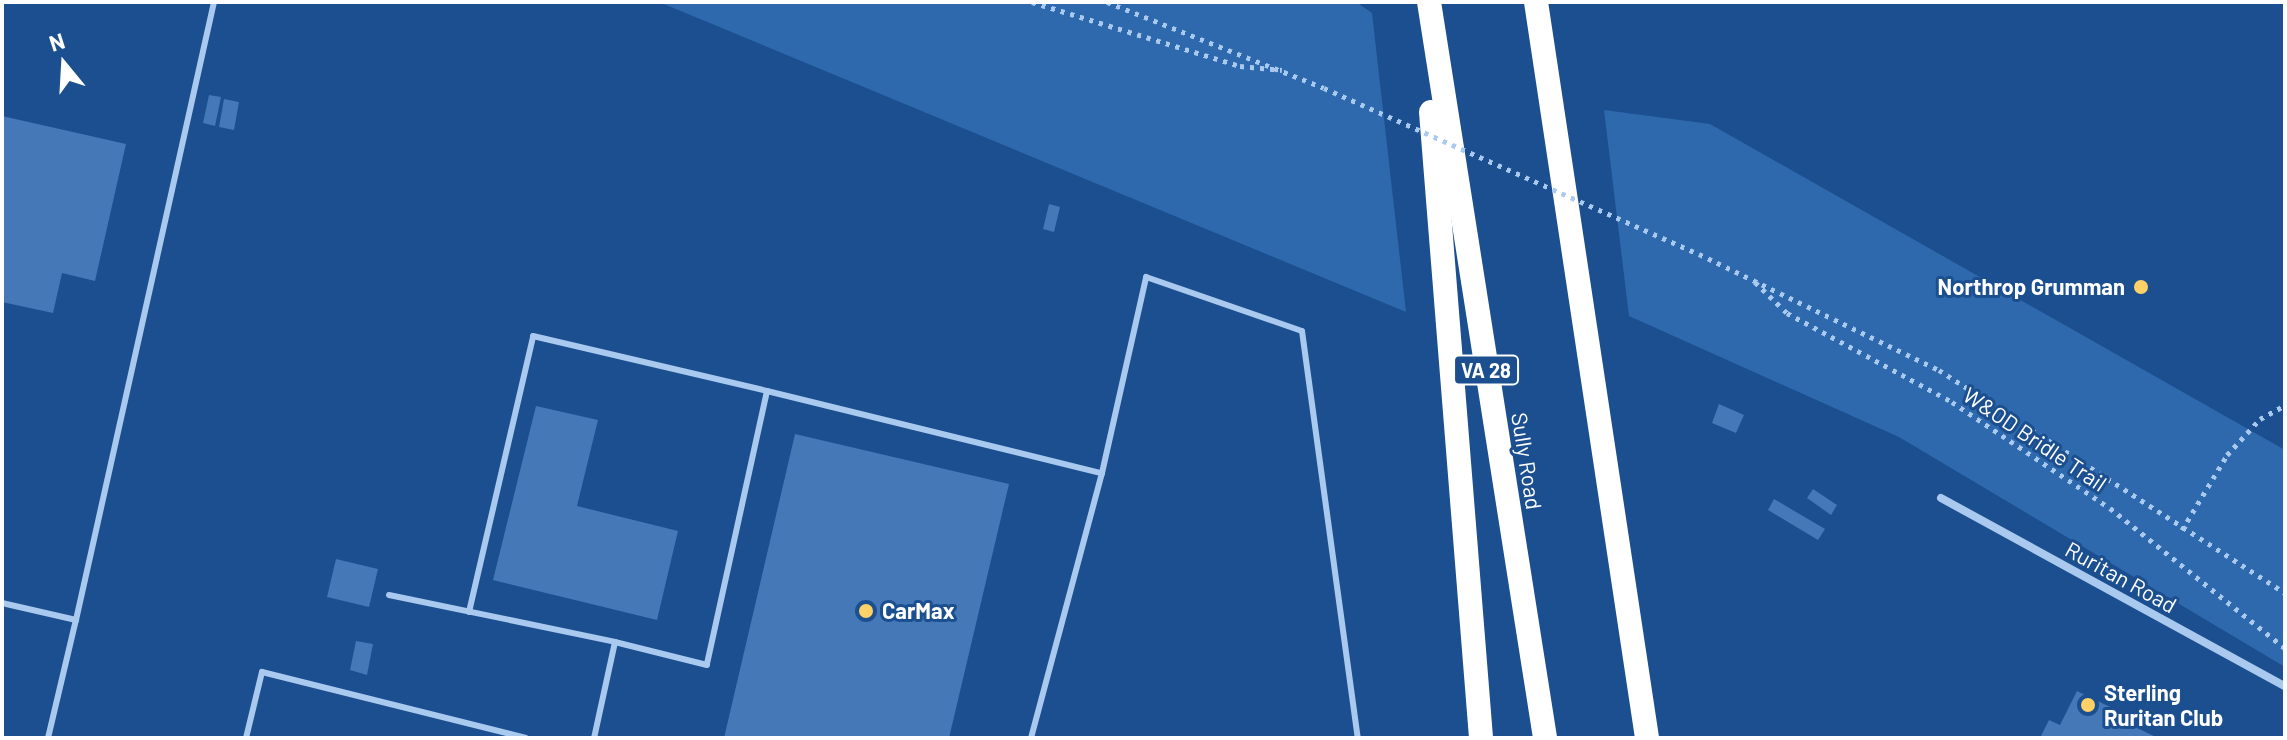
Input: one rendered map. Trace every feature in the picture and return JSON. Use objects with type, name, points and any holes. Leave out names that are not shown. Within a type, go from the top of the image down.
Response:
[{"type":"highway","points":[[1427,2],[1481,738]]},
{"type":"highway","name":"Sully Road","points":[[1427,2],[1545,738]]},
{"type":"highway","points":[[1536,2],[1647,738]]},
{"type":"street","name":"Ruritan Road","points":[[1941,498],[2285,686]]},
{"type":"lane","points":[[48,738],[214,2]]},
{"type":"lane","points":[[1031,738],[1102,473],[1146,277],[1302,331],[1358,738]]},
{"type":"lane","points":[[469,612],[533,336],[1102,473]]},
{"type":"lane","points":[[389,595],[615,642],[707,665],[767,391]]},
{"type":"lane","points":[[2,603],[76,620]]},
{"type":"lane","points":[[594,738],[615,642]]},
{"type":"lane","points":[[246,738],[262,672],[526,738]]},
{"type":"path","points":[[1032,2],[1240,66],[1282,70]]},
{"type":"path","points":[[1107,2],[1324,88],[1752,278],[1939,370],[2182,530],[2285,593]]},
{"type":"path","name":"W&OD Bridle Trail","points":[[1752,278],[1787,313],[1952,402],[2110,508],[2285,648]]},
{"type":"path","points":[[2182,530],[2227,455],[2260,419],[2285,405]]},
{"type":"shaded area","points":[[659,2],[1356,2],[1372,13],[1406,312]]},
{"type":"shaded area","points":[[1604,110],[1710,124],[2285,450],[2285,667],[1899,437],[1629,316]]},
{"type":"building","points":[[209,95],[221,97],[215,126],[203,123]]},
{"type":"building","points":[[224,99],[239,102],[234,130],[219,127]]},
{"type":"building","points":[[2,116],[126,144],[95,281],[62,273],[53,313],[2,302]]},
{"type":"building","points":[[1049,204],[1060,207],[1054,232],[1043,229]]},
{"type":"building","points":[[1719,404],[1744,415],[1736,433],[1712,423]]},
{"type":"building","points":[[536,406],[598,420],[577,506],[678,531],[657,620],[493,580]]},
{"type":"building","name":"CarMax","points":[[795,434],[1009,484],[949,738],[724,738]]},
{"type":"building","points":[[1813,489],[1837,505],[1831,515],[1807,498]]},
{"type":"building","points":[[1774,499],[1825,529],[1818,540],[1768,510]]},
{"type":"building","points":[[336,559],[378,569],[369,607],[327,597]]},
{"type":"building","points":[[356,641],[373,644],[367,675],[350,670]]},
{"type":"building","name":"Sterling Ruritan Club","points":[[2077,691],[2135,719],[2131,725],[2158,738],[2040,738],[2049,720],[2060,725]]},
{"type":"place","name":"Northrop Grumman","points":[[2141,287]]},
{"type":"place","name":"CarMax","points":[[866,611]]},
{"type":"place","name":"Sterling Ruritan Club","points":[[2088,705]]}]
